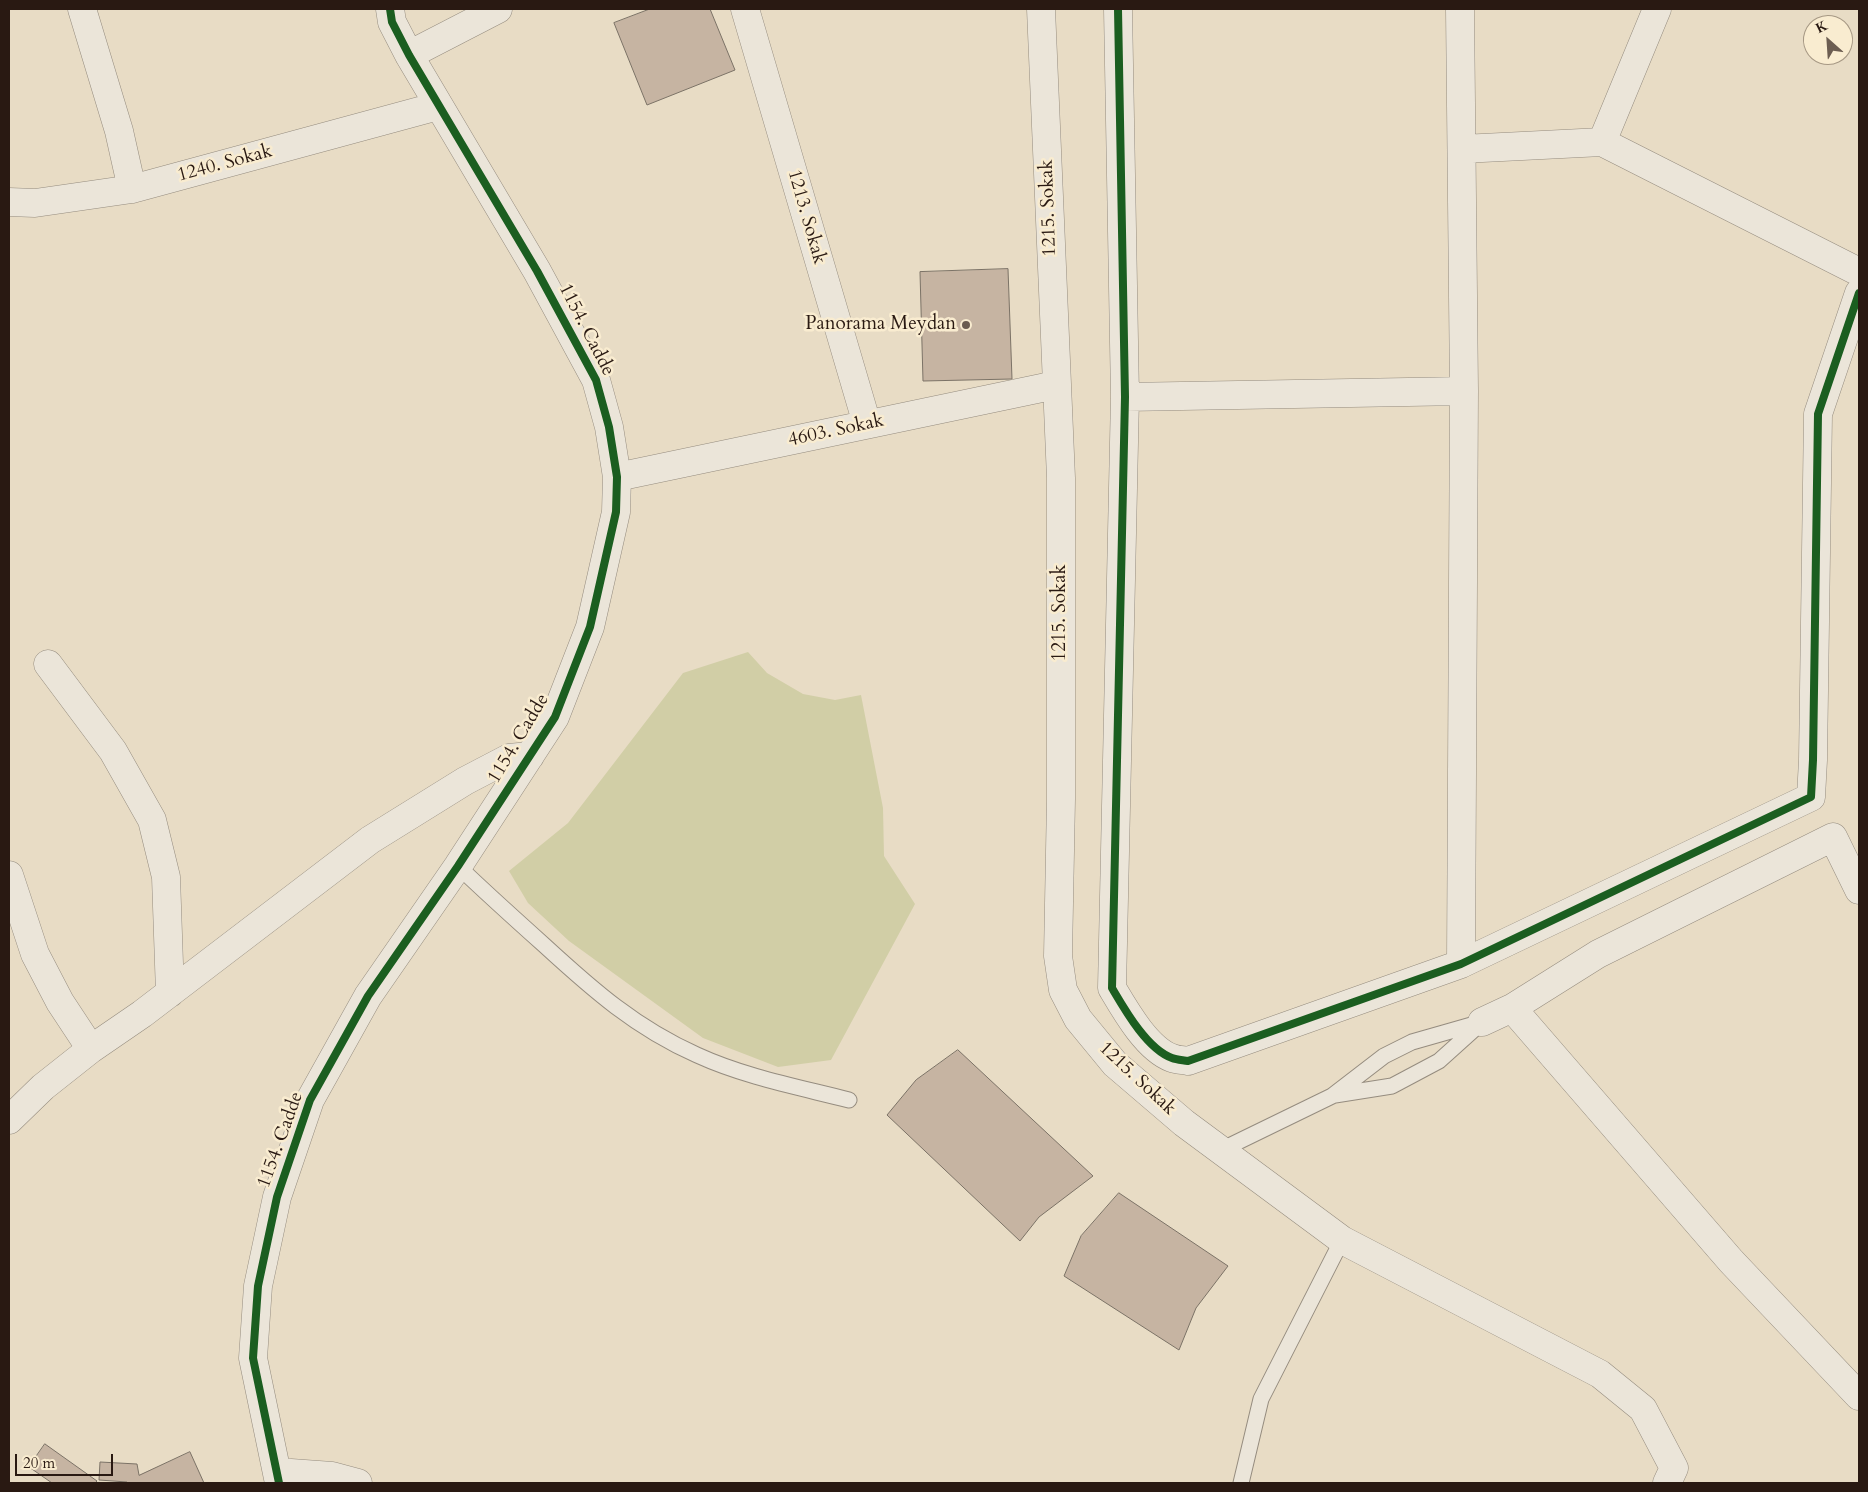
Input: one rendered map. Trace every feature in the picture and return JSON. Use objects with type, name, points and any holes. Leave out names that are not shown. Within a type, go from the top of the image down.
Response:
[{"type":"street","points":[[82,9],[119,131],[132,189]]},
{"type":"street","name":"1154. Cadde","points":[[278,1478],[253,1358],[258,1286],[277,1197],[310,1100],[368,996],[458,866],[555,717],[590,628],[616,512],[617,477],[609,427],[596,380],[537,271],[409,55],[392,22],[390,9]]},
{"type":"street","points":[[409,55],[498,9]]},
{"type":"street","name":"1213. Sokak","points":[[745,9],[867,424]]},
{"type":"street","name":"1215. Sokak","points":[[1041,9],[1061,478],[1061,799],[1058,956],[1063,990],[1078,1019],[1115,1064],[1184,1123],[1342,1240],[1600,1374],[1643,1409],[1674,1468],[1667,1483]]},
{"type":"street","points":[[1118,9],[1125,397],[1112,988],[1130,1018],[1157,1049],[1172,1058],[1188,1061],[1461,964],[1811,797],[1818,414],[1859,293]]},
{"type":"street","points":[[1460,9],[1464,391],[1461,964]]},
{"type":"street","points":[[1602,142],[1657,9]]},
{"type":"street","name":"1240. Sokak","points":[[9,202],[35,203],[132,189],[438,106]]},
{"type":"street","points":[[1462,149],[1602,142],[1859,272]]},
{"type":"street","name":"4603. Sokak","points":[[617,477],[1056,385]]},
{"type":"street","points":[[1125,397],[1464,391]]},
{"type":"street","points":[[48,664],[113,751],[152,820],[166,877],[170,993]]},
{"type":"street","points":[[9,1120],[43,1087],[91,1049],[170,993],[370,840],[465,781],[509,758],[530,756]]},
{"type":"street","points":[[1482,1022],[1512,1008],[1598,954],[1833,837],[1859,890]]},
{"type":"street","points":[[9,874],[35,954],[60,1002],[91,1049]]},
{"type":"street","points":[[1512,1008],[1731,1261],[1859,1396]]},
{"type":"street","points":[[278,1478],[332,1476],[358,1483]]},
{"type":"lane","points":[[458,866],[598,995],[662,1038],[732,1070],[849,1100]]},
{"type":"lane","points":[[1332,1096],[1392,1086],[1439,1061],[1482,1022]]},
{"type":"lane","points":[[1219,1150],[1332,1096],[1384,1056],[1412,1042],[1482,1022]]},
{"type":"lane","points":[[1241,1483],[1261,1399],[1342,1240]]},
{"type":"shaded area","points":[[748,652],[767,673],[803,694],[835,700],[861,695],[883,808],[884,856],[915,904],[831,1060],[778,1067],[703,1038],[569,941],[528,903],[509,871],[568,823],[683,673]]},
{"type":"building","points":[[650,9],[710,9],[735,70],[647,105],[614,23]]},
{"type":"building","name":"Panorama Meydan","points":[[1008,269],[1012,379],[923,381],[920,272]]},
{"type":"building","points":[[958,1050],[1093,1176],[1039,1217],[1020,1241],[887,1115],[916,1080]]},
{"type":"building","points":[[1119,1193],[1228,1266],[1196,1308],[1179,1350],[1064,1276],[1081,1236]]},
{"type":"building","points":[[45,1444],[97,1481],[95,1483],[52,1483],[29,1467]]},
{"type":"building","points":[[190,1452],[204,1483],[127,1483],[99,1480],[100,1462],[137,1464],[139,1475]]},
{"type":"cycle path","points":[[279,1483],[253,1358],[258,1286],[277,1197],[310,1100],[368,996],[458,866],[555,717],[590,627],[616,512],[617,477],[609,427],[596,380],[537,271],[409,55],[392,22],[390,9]]},
{"type":"cycle path","points":[[1118,9],[1125,397],[1112,988],[1145,1038],[1172,1058],[1188,1061],[1461,964],[1811,797],[1818,414],[1859,293]]},
{"type":"place","name":"Panorama Meydan","points":[[966,325]]}]
